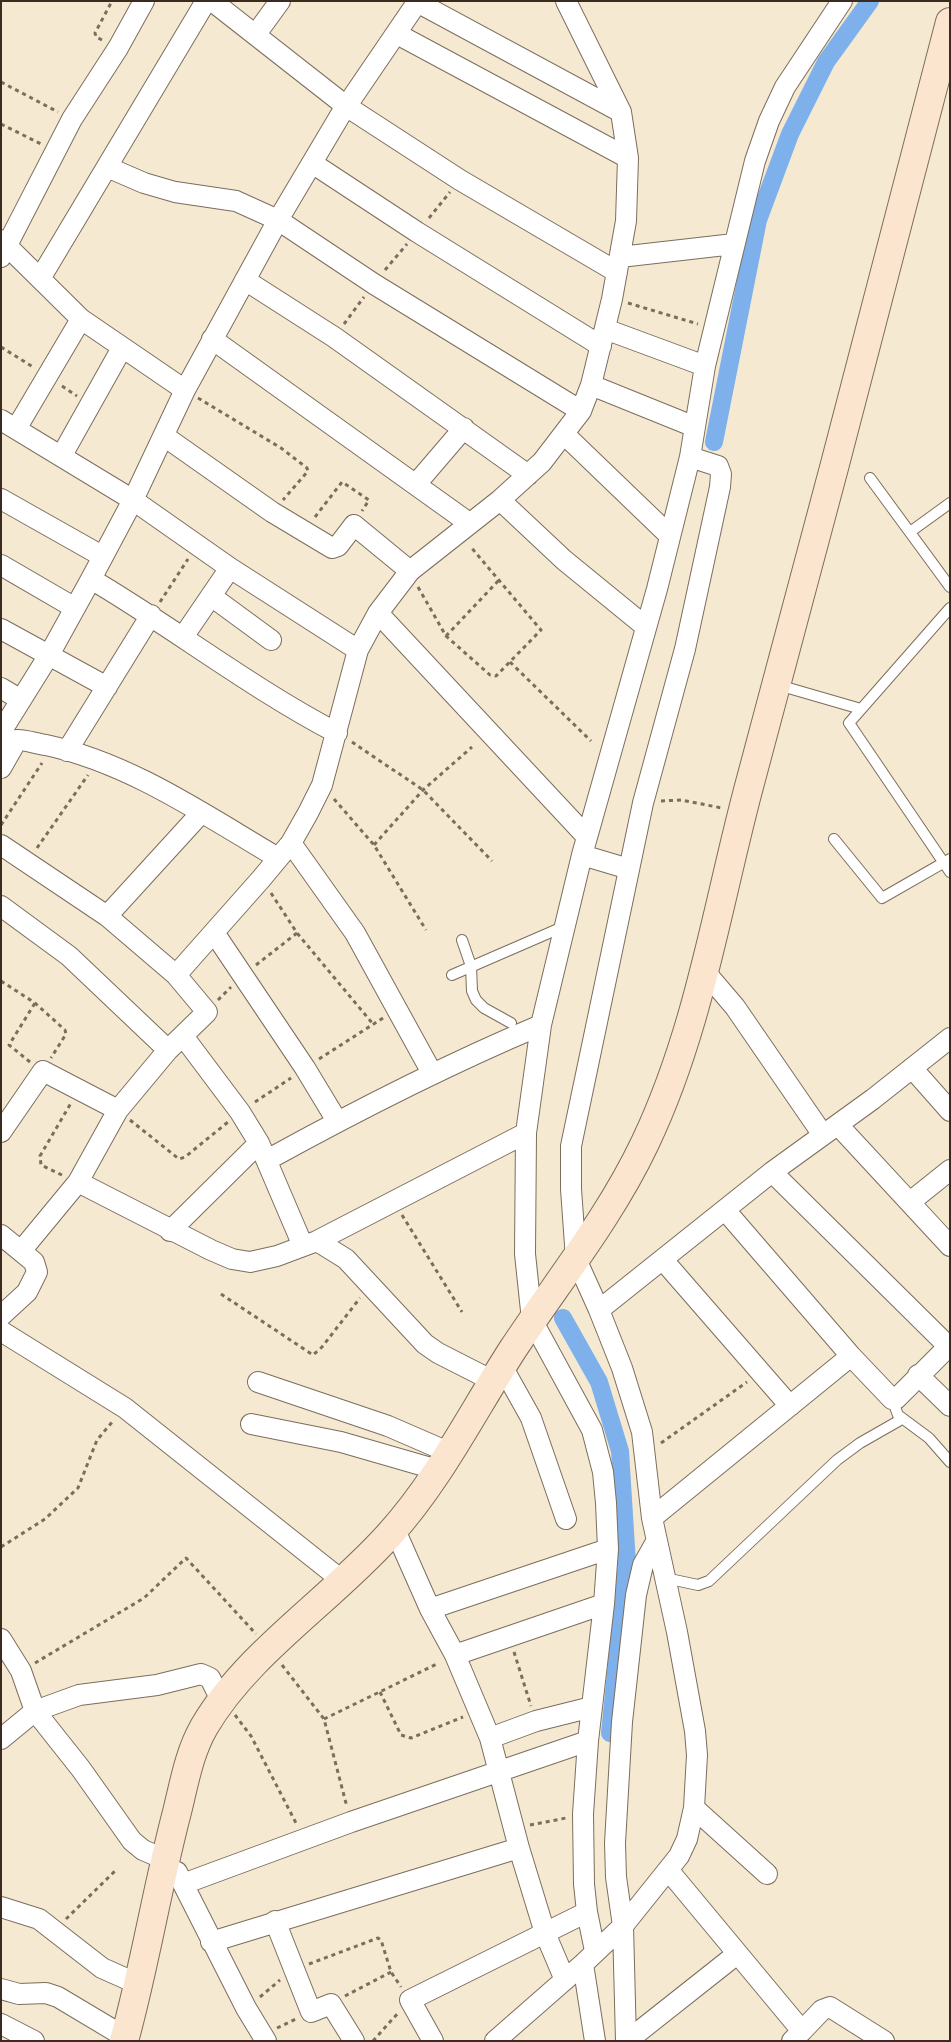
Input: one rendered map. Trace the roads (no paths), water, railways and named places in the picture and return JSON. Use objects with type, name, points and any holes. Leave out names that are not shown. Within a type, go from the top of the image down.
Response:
[{"type":"main road","points":[[130,2036],[138,1984],[165,1855],[192,1754],[204,1727],[221,1700],[243,1675],[344,1582],[395,1530],[443,1461],[532,1320],[576,1259],[616,1197],[648,1136],[674,1070],[706,973],[742,812],[844,435],[950,22]]},
{"type":"street","points":[[144,1],[118,48],[72,119],[3,248],[41,277],[81,318],[185,390]]},
{"type":"street","points":[[41,277],[206,1]]},
{"type":"street","points":[[212,1],[346,106],[460,180],[618,264],[734,244]]},
{"type":"street","points":[[256,34],[280,1]]},
{"type":"street","points":[[176,975],[215,934],[262,879],[284,850],[322,786],[358,650],[378,613],[410,571],[463,527],[500,500],[542,462],[581,411],[591,385],[612,299],[626,221],[628,158],[621,112],[566,1]]},
{"type":"street","points":[[595,2041],[584,1884],[583,1814],[592,1707],[604,1604],[608,1549],[606,1502],[599,1450],[577,1400],[532,1320],[525,1254],[526,1133],[540,1025],[585,846],[646,627],[690,457],[713,329],[755,161],[768,121],[785,87],[842,1]]},
{"type":"street","points":[[1,768],[6,739],[21,700],[49,655],[133,500],[185,390],[212,339],[278,220],[346,106],[417,2],[621,112]]},
{"type":"street","points":[[396,34],[628,158]]},
{"type":"street","points":[[312,163],[417,232],[603,338],[705,366]]},
{"type":"street","points":[[107,167],[144,183],[174,192],[236,201],[278,220],[374,284],[581,411]]},
{"type":"street","points":[[245,280],[334,337],[528,475]]},
{"type":"street","points":[[81,318],[46,376],[9,424],[133,500],[197,546],[358,650]]},
{"type":"street","points":[[212,339],[416,484],[463,527]]},
{"type":"street","points":[[62,456],[122,348]]},
{"type":"street","points":[[591,385],[695,427]]},
{"type":"street","points":[[416,484],[464,428]]},
{"type":"street","points":[[564,434],[670,536]]},
{"type":"street","points":[[164,436],[272,512],[333,549],[354,525],[410,571]]},
{"type":"street","points":[[495,2041],[623,1926],[669,1871],[687,1839],[694,1808],[697,1755],[695,1732],[656,1542],[645,1455],[637,1412],[600,1310],[576,1259],[570,1189],[572,1133],[643,802],[685,649],[720,487],[721,474],[718,466],[690,457]]},
{"type":"street","points":[[1,499],[102,556]]},
{"type":"street","points":[[500,500],[564,560],[646,627]]},
{"type":"street","points":[[1,565],[75,608]]},
{"type":"street","points":[[183,637],[230,568]]},
{"type":"street","points":[[91,579],[151,615],[293,710],[337,733]]},
{"type":"street","points":[[211,596],[271,640]]},
{"type":"street","points":[[378,613],[585,846],[629,868]]},
{"type":"street","points":[[59,749],[107,687],[151,615]]},
{"type":"street","points":[[1,629],[107,687]]},
{"type":"street","points":[[1,688],[21,700]]},
{"type":"street","points":[[6,739],[59,749],[98,761],[159,789],[201,813],[284,850],[355,933],[432,1073]]},
{"type":"street","points":[[107,916],[201,813]]},
{"type":"street","points":[[1,846],[107,916],[176,975],[207,1012],[168,1050],[118,1110],[78,1182],[21,1252]]},
{"type":"street","points":[[1,906],[69,956],[168,1050]]},
{"type":"street","points":[[215,934],[305,1068],[337,1121]]},
{"type":"street","points":[[706,973],[735,1007],[831,1130],[910,1202],[950,1246]]},
{"type":"street","points":[[170,1230],[263,1152],[337,1121],[432,1073],[540,1025]]},
{"type":"street","points":[[182,1036],[240,1112],[310,1243],[346,1259],[425,1344],[438,1353],[498,1373],[531,1418],[566,1519]]},
{"type":"street","points":[[600,1310],[772,1172],[831,1130],[950,1038]]},
{"type":"street","points":[[912,1068],[950,1111]]},
{"type":"street","points":[[1,1132],[43,1071],[118,1110]]},
{"type":"street","points":[[78,1182],[211,1250],[244,1262],[258,1261],[310,1243],[526,1133]]},
{"type":"street","points":[[910,1202],[950,1170]]},
{"type":"street","points":[[725,1210],[851,1356],[892,1399],[896,1399],[918,1375],[949,1347],[772,1172]]},
{"type":"street","points":[[1,1236],[34,1262],[36,1276],[27,1292],[1,1316]]},
{"type":"street","points":[[663,1260],[790,1406]]},
{"type":"street","points":[[1,1331],[125,1408],[344,1582]]},
{"type":"street","points":[[652,1518],[851,1356]]},
{"type":"street","points":[[918,1375],[950,1406]]},
{"type":"street","points":[[258,1382],[388,1426],[443,1461]]},
{"type":"street","points":[[251,1424],[443,1461]]},
{"type":"street","points":[[395,1530],[430,1609],[455,1655],[490,1738],[515,1828],[518,1848],[545,1933],[565,1980]]},
{"type":"street","points":[[627,2041],[623,1926],[616,1877],[615,1843],[620,1754],[636,1595],[644,1565],[656,1542]]},
{"type":"street","points":[[430,1609],[608,1549]]},
{"type":"street","points":[[455,1655],[604,1604]]},
{"type":"street","points":[[1,1639],[21,1670],[35,1711],[81,1770],[132,1841],[144,1850],[165,1855],[246,2008],[264,2038]]},
{"type":"street","points":[[1,1739],[35,1711],[79,1695],[157,1686],[201,1674],[210,1678],[221,1700]]},
{"type":"street","points":[[490,1738],[536,1721],[592,1707]]},
{"type":"street","points":[[182,1884],[351,1822],[500,1772],[588,1747],[620,1754]]},
{"type":"street","points":[[694,1808],[767,1874]]},
{"type":"street","points":[[211,1942],[518,1848]]},
{"type":"street","points":[[669,1871],[737,1954],[797,2036],[822,2010],[830,2007],[884,2041]]},
{"type":"street","points":[[1,1907],[39,1919],[102,1968],[138,1984]]},
{"type":"street","points":[[433,2041],[410,2000],[587,1912]]},
{"type":"street","points":[[275,1921],[311,2012],[331,2004],[354,2041]]},
{"type":"street","points":[[627,2041],[737,1954]]},
{"type":"street","points":[[34,2041],[5,2025],[10,1992],[46,1993],[58,1997],[130,2036]]},
{"type":"lane","points":[[870,478],[950,586]]},
{"type":"lane","points":[[910,532],[950,503]]},
{"type":"lane","points":[[834,839],[882,898],[948,864],[849,724],[950,608]]},
{"type":"lane","points":[[776,685],[861,709]]},
{"type":"lane","points":[[452,975],[566,925]]},
{"type":"lane","points":[[462,940],[471,966],[472,991],[476,1000],[484,1008],[511,1023]]},
{"type":"lane","points":[[892,1399],[898,1415],[929,1438],[950,1462]]},
{"type":"lane","points":[[664,1578],[698,1585],[708,1581],[837,1460],[860,1443],[902,1419]]},
{"type":"waterway","points":[[714,442],[758,220],[790,134],[826,62],[870,1]]},
{"type":"waterway","points":[[563,1318],[599,1382],[620,1451],[627,1563],[610,1733]]}]
